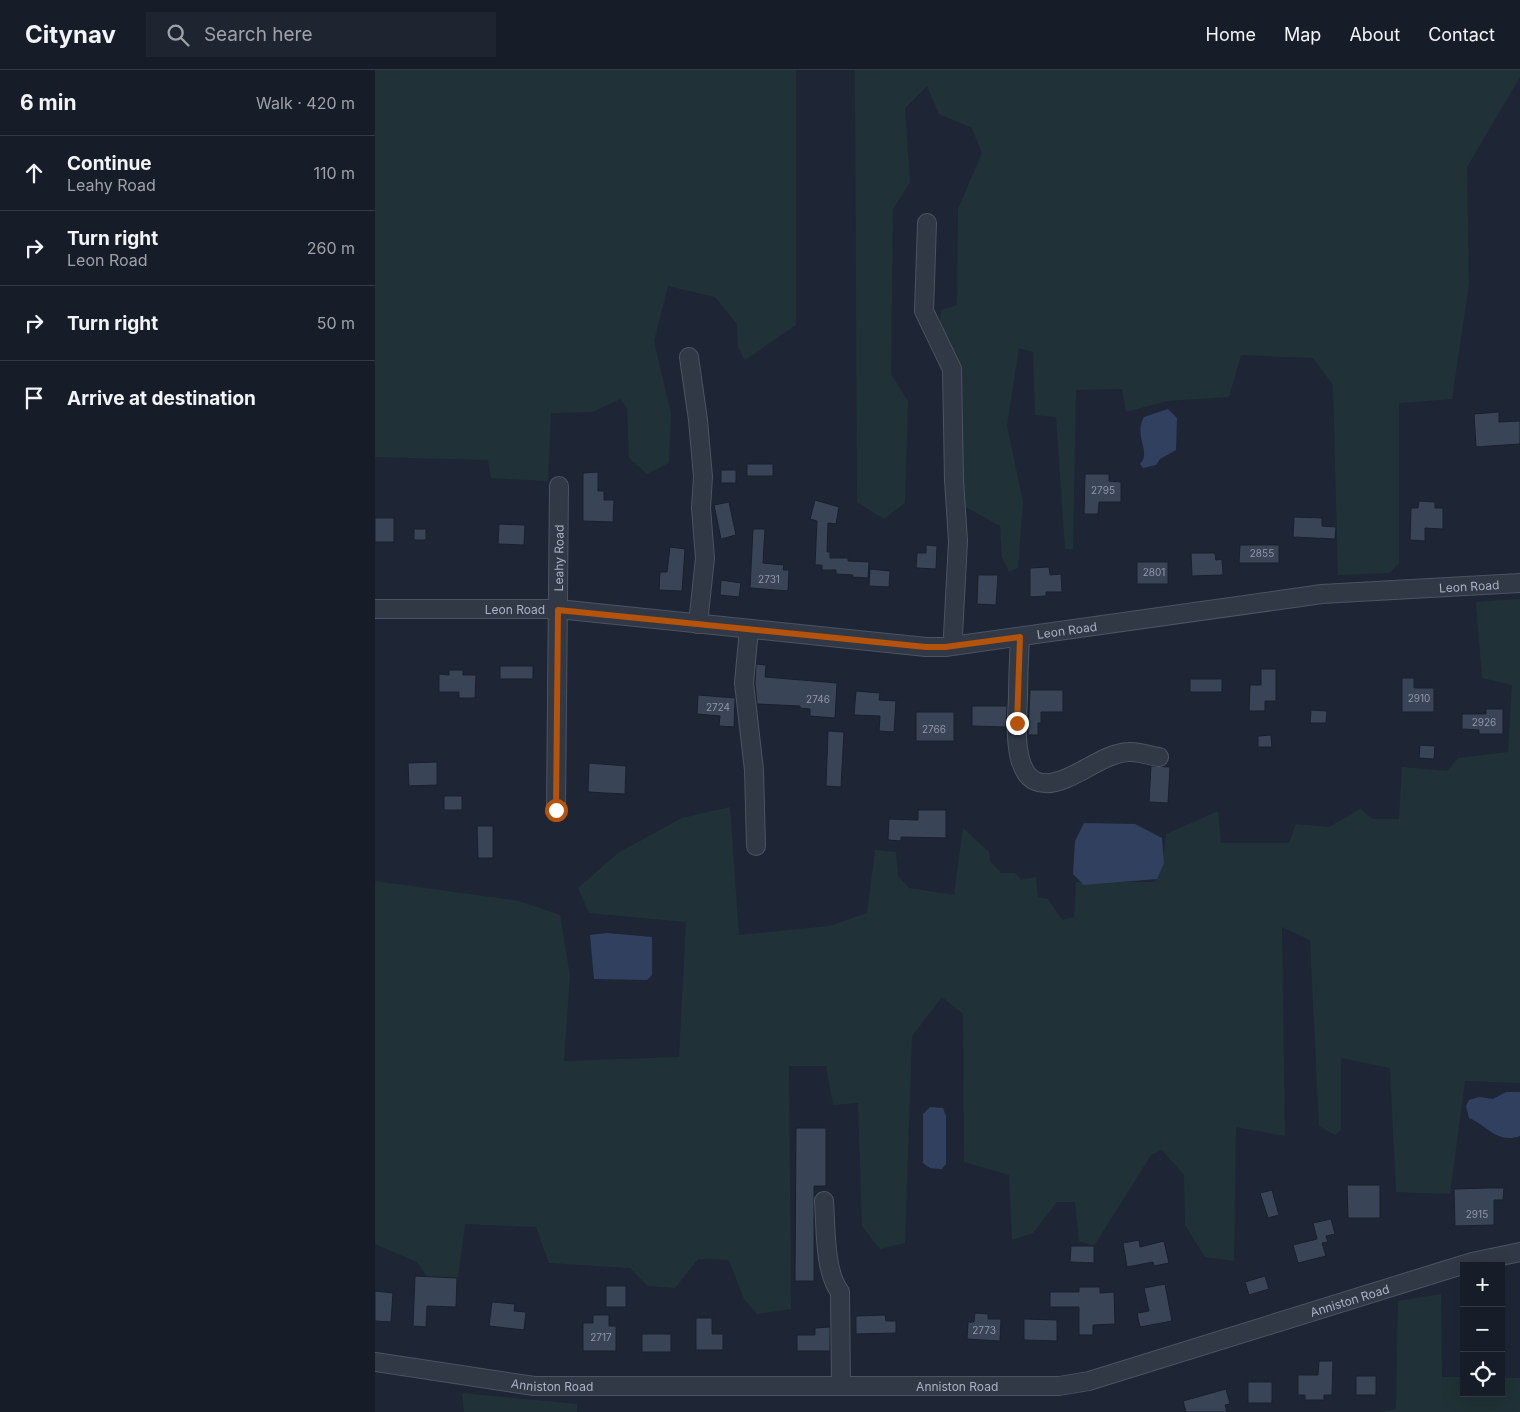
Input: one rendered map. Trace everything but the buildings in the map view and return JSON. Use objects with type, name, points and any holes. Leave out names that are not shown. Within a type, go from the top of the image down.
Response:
[{"type":"street","points":[[927,223],[924,311],[952,369],[953,480],[958,541],[953,635],[956,646]]},
{"type":"street","points":[[689,358],[698,420],[703,476],[701,508],[705,558],[698,624]]},
{"type":"street","name":"Leahy Road","points":[[556,810],[559,486]]},
{"type":"street","name":"Leon Road","points":[[375,609],[558,610],[926,647],[956,646],[1322,594],[1520,583]]},
{"type":"street","points":[[749,629],[744,683],[754,770],[756,846]]},
{"type":"street","points":[[1020,637],[1016,739],[1024,771],[1031,779],[1042,783],[1052,783],[1066,779],[1103,759],[1131,752],[1159,758]]},
{"type":"street","points":[[824,1201],[829,1262],[835,1286],[840,1292],[841,1386]]},
{"type":"street","name":"Anniston Road","points":[[375,1362],[534,1386],[1059,1386],[1089,1381],[1472,1262],[1520,1252]]},
{"type":"shaded area","points":[[375,70],[796,70],[796,325],[745,360],[738,348],[737,324],[715,297],[668,286],[654,341],[671,414],[669,463],[647,474],[629,458],[627,408],[620,399],[593,412],[551,413],[548,481],[491,478],[488,460],[375,457]]},
{"type":"shaded area","points":[[855,70],[1520,70],[1520,77],[1467,167],[1469,284],[1452,399],[1399,403],[1399,563],[1389,573],[1338,575],[1333,385],[1313,358],[1241,355],[1229,397],[1167,401],[1126,412],[1122,389],[1076,390],[1073,549],[1065,549],[1056,417],[1035,415],[1033,352],[1019,348],[1007,426],[1023,502],[1018,568],[1009,572],[1002,557],[1000,526],[962,505],[940,325],[941,310],[957,305],[958,209],[982,153],[972,128],[939,114],[927,86],[905,108],[910,182],[893,209],[891,374],[908,401],[905,503],[884,519],[857,502]]},
{"type":"shaded area","points":[[1520,599],[1520,1083],[1465,1081],[1450,1194],[1396,1192],[1390,1068],[1341,1058],[1341,1130],[1335,1135],[1319,1126],[1310,940],[1282,927],[1285,1136],[1236,1127],[1234,1261],[1205,1257],[1185,1225],[1184,1175],[1162,1150],[1151,1155],[1094,1246],[1079,1241],[1075,1202],[1057,1202],[1033,1233],[1012,1240],[1009,1175],[964,1162],[963,1014],[942,997],[912,1036],[905,1243],[880,1249],[862,1226],[858,1103],[833,1105],[826,1066],[789,1066],[791,1309],[757,1314],[744,1299],[729,1260],[698,1259],[675,1288],[648,1286],[630,1268],[549,1263],[536,1227],[465,1224],[457,1285],[428,1278],[417,1262],[375,1244],[375,881],[519,901],[560,915],[570,976],[564,1061],[679,1057],[686,922],[589,913],[578,888],[618,853],[682,818],[730,807],[739,935],[830,926],[867,913],[875,850],[896,852],[898,876],[909,888],[954,895],[963,828],[989,852],[990,861],[1001,873],[1015,873],[1021,880],[1036,877],[1038,897],[1048,899],[1062,920],[1074,917],[1076,882],[1155,882],[1163,861],[1166,834],[1218,811],[1221,843],[1289,843],[1296,824],[1329,827],[1360,809],[1373,819],[1399,819],[1402,767],[1447,771],[1458,758],[1508,752],[1512,685],[1482,678],[1476,602]]},
{"type":"shaded area","points":[[1441,1294],[1442,1377],[1460,1377],[1460,1397],[1505,1397],[1505,1378],[1520,1378],[1520,1412],[1382,1412],[1396,1409],[1398,1301]]},
{"type":"shaded area","points":[[462,1393],[577,1404],[577,1412],[464,1412]]},
{"type":"water","points":[[1168,409],[1177,418],[1176,450],[1160,459],[1156,465],[1143,468],[1140,464],[1144,454],[1140,431],[1141,424],[1144,417]]},
{"type":"water","points":[[1084,823],[1135,824],[1162,838],[1164,863],[1157,879],[1084,885],[1073,874],[1075,841]]},
{"type":"water","points":[[607,933],[652,937],[652,975],[647,980],[594,979],[590,935]]},
{"type":"water","points":[[1506,1092],[1520,1092],[1520,1136],[1512,1138],[1499,1136],[1469,1118],[1466,1106],[1469,1100],[1479,1097],[1493,1099]]},
{"type":"water","points":[[930,1107],[943,1108],[946,1116],[946,1164],[942,1169],[930,1168],[923,1163],[923,1114]]},
{"type":"route","points":[[556,810],[558,610],[926,647],[945,647],[1020,637],[1017,723]]}]
